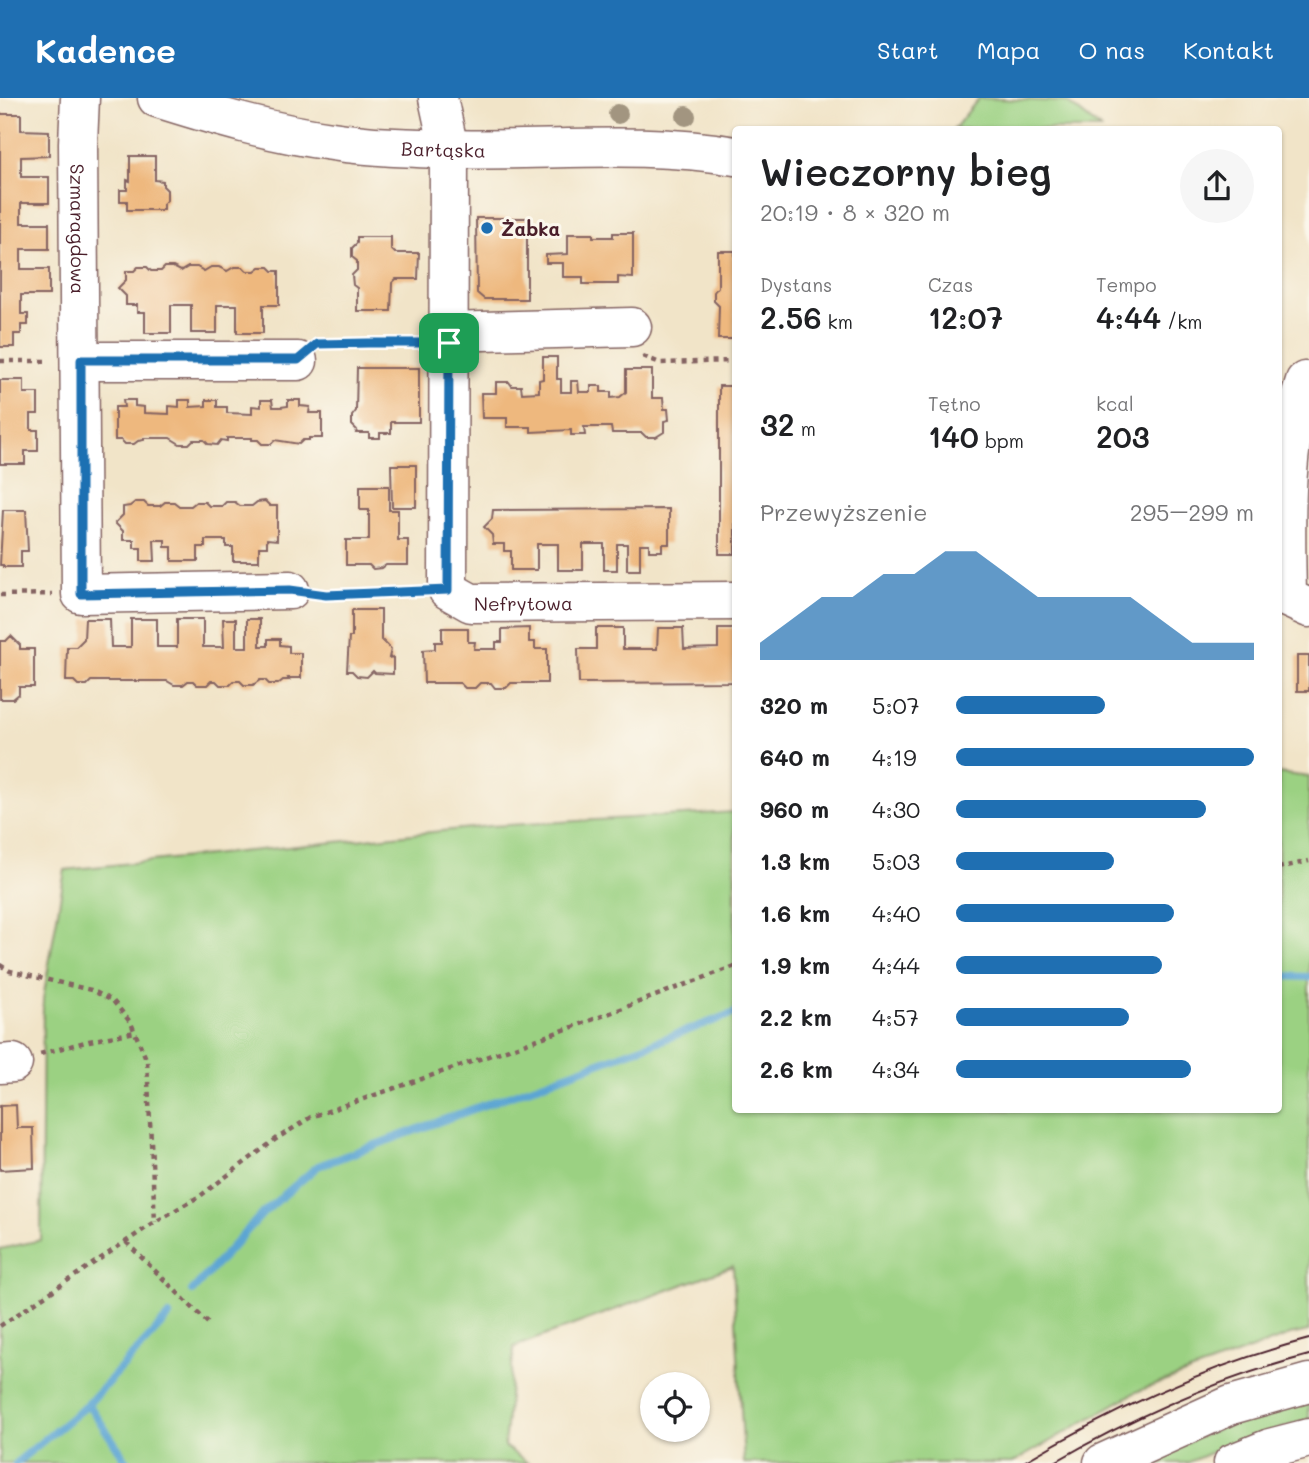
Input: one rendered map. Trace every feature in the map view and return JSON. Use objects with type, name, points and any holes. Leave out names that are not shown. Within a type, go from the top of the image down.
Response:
[{"type":"street","name":"Szmaragdowa","points":[[80,98],[81,594]]},
{"type":"street","name":"Bartąska","points":[[157,98],[217,117],[333,141],[449,149],[686,148],[732,156]]},
{"type":"street","name":"Nefrytowa","points":[[438,98],[449,149],[448,590],[471,603],[732,601]]},
{"type":"street","points":[[448,337],[635,341]]},
{"type":"street","points":[[81,360],[298,360]]},
{"type":"street","points":[[1297,378],[1296,407],[1288,453],[1287,598],[1309,608]]},
{"type":"street","points":[[81,594],[290,590]]},
{"type":"street","points":[[1103,1463],[1231,1405],[1309,1383]]},
{"type":"street","points":[[1233,1463],[1269,1448],[1309,1438]]},
{"type":"path","points":[[298,360],[317,344],[448,337]]},
{"type":"path","points":[[635,341],[660,363],[732,361]]},
{"type":"path","points":[[0,361],[81,360]]},
{"type":"path","points":[[290,590],[326,595],[448,590]]},
{"type":"path","points":[[0,595],[81,594]]},
{"type":"path","points":[[1282,866],[1309,861]]},
{"type":"path","points":[[0,965],[10,971],[91,990],[113,1001],[131,1023],[147,1061],[155,1222]]},
{"type":"path","points":[[0,1326],[155,1222],[200,1196],[276,1139],[311,1117],[570,1028],[732,967]]},
{"type":"path","points":[[6,1063],[135,1032]]},
{"type":"path","points":[[126,1242],[209,1324]]},
{"type":"green space","points":[[979,98],[1067,102],[1097,126],[956,126]]},
{"type":"green space","points":[[1282,774],[1309,777],[1309,1331],[1290,1335],[1136,1392],[1012,1463],[744,1463],[733,1266],[514,1347],[504,1446],[528,1463],[0,1463],[0,1249],[41,1240],[43,999],[65,870],[490,826],[732,812],[732,1113],[1282,1113]]},
{"type":"green space","points":[[1309,1398],[1309,1419],[1187,1463],[1139,1463],[1229,1424]]},
{"type":"building","points":[[0,114],[21,114],[21,130],[49,131],[49,156],[21,157],[21,177],[49,177],[49,203],[21,203],[21,223],[49,223],[49,249],[21,249],[21,269],[49,269],[49,295],[21,295],[21,314],[28,314],[28,325],[21,325],[21,334],[14,334],[14,347],[0,347]]},
{"type":"building","points":[[130,156],[155,156],[155,180],[163,181],[167,190],[163,210],[127,210],[127,201],[120,201],[120,190],[127,190],[127,180],[130,181]]},
{"type":"building","points":[[476,218],[527,218],[527,299],[484,299],[477,293]]},
{"type":"building","points":[[613,233],[633,233],[633,278],[618,277],[618,284],[583,284],[583,277],[563,277],[563,263],[546,263],[546,255],[568,254],[568,234],[613,237]]},
{"type":"building","points":[[357,237],[391,237],[391,249],[395,253],[419,253],[418,279],[396,279],[392,283],[391,311],[357,311],[357,288],[353,285],[352,275],[357,270],[357,261],[352,257],[352,248],[357,243]]},
{"type":"building","points":[[718,251],[732,251],[732,339],[718,339],[719,306],[714,301],[714,292],[718,287]]},
{"type":"building","points":[[138,267],[161,271],[165,267],[173,267],[181,271],[188,267],[197,267],[204,271],[219,267],[227,271],[234,267],[243,267],[247,271],[255,271],[260,267],[269,267],[273,271],[279,271],[279,305],[263,305],[263,333],[237,333],[237,305],[217,305],[217,333],[191,333],[191,305],[171,305],[171,333],[145,333],[145,312],[137,312],[137,305],[126,305],[126,296],[118,288],[126,280],[126,271],[134,271]]},
{"type":"building","points":[[543,357],[557,357],[557,379],[561,379],[561,392],[571,392],[571,381],[578,381],[579,392],[591,392],[591,386],[601,386],[601,392],[611,392],[611,398],[620,397],[626,392],[626,370],[652,370],[652,398],[663,398],[664,409],[668,409],[669,420],[664,421],[664,432],[656,437],[646,437],[642,433],[612,433],[611,427],[584,427],[585,435],[571,435],[571,430],[531,432],[531,427],[507,427],[507,418],[482,418],[481,393],[496,393],[496,382],[521,386],[522,393],[539,392],[539,380],[543,379]]},
{"type":"building","points":[[357,368],[419,368],[419,422],[391,422],[391,433],[380,433],[380,438],[369,438],[369,433],[356,433],[352,416],[356,411]]},
{"type":"building","points":[[0,380],[24,380],[24,393],[38,393],[38,414],[31,414],[31,430],[38,430],[38,451],[25,451],[25,464],[0,464]]},
{"type":"building","points":[[719,386],[732,386],[732,554],[719,554]]},
{"type":"building","points":[[123,400],[135,400],[135,406],[144,407],[144,413],[169,414],[169,406],[179,407],[179,400],[190,400],[190,407],[206,406],[206,400],[217,400],[217,407],[227,407],[227,413],[252,414],[252,406],[261,407],[261,400],[272,400],[273,407],[281,407],[288,406],[288,400],[300,400],[300,406],[310,407],[309,413],[322,413],[322,438],[309,438],[299,444],[275,440],[271,444],[262,444],[252,438],[227,438],[227,441],[221,440],[217,445],[208,444],[204,440],[180,444],[170,438],[144,438],[134,444],[125,444],[121,440],[115,440],[115,407],[124,407]]},
{"type":"building","points":[[391,465],[416,465],[416,507],[392,507]]},
{"type":"building","points":[[360,486],[389,486],[389,510],[398,510],[398,540],[408,540],[408,565],[386,565],[373,569],[369,565],[346,565],[346,540],[369,540],[369,510],[360,510]]},
{"type":"building","points":[[265,501],[270,506],[277,506],[277,540],[267,539],[267,547],[259,547],[259,561],[233,561],[233,547],[226,547],[226,540],[205,540],[205,547],[198,547],[198,561],[172,561],[172,547],[165,547],[165,540],[154,540],[155,561],[141,561],[141,548],[134,548],[134,540],[123,540],[123,531],[115,523],[123,515],[123,507],[135,502],[144,502],[148,506],[174,502],[179,506],[191,506],[196,502],[205,502],[209,506],[222,506],[226,502],[235,502],[240,506],[252,506]]},
{"type":"building","points":[[669,509],[669,544],[662,544],[662,551],[649,551],[649,544],[640,544],[640,570],[627,570],[627,544],[617,544],[617,570],[604,570],[604,544],[583,544],[583,570],[558,570],[558,544],[537,544],[537,570],[511,570],[511,551],[504,551],[504,544],[493,544],[492,535],[484,527],[492,519],[493,510]]},
{"type":"building","points":[[3,510],[26,510],[28,551],[21,551],[21,567],[0,565]]},
{"type":"building","points":[[352,610],[381,610],[381,639],[391,649],[389,658],[393,657],[393,674],[373,671],[367,677],[347,671],[349,637],[352,637]]},
{"type":"building","points":[[85,619],[110,619],[111,647],[131,647],[131,619],[157,619],[157,647],[177,647],[177,619],[203,619],[203,647],[224,647],[223,619],[236,619],[236,647],[247,647],[247,619],[260,619],[260,646],[268,646],[268,639],[280,639],[280,645],[289,646],[289,653],[301,653],[301,678],[288,678],[289,680],[278,684],[260,680],[253,685],[244,685],[240,681],[234,681],[230,685],[211,681],[207,685],[197,685],[188,681],[183,685],[174,685],[167,681],[91,681],[87,685],[78,685],[74,681],[66,681],[67,647],[76,647],[84,639]]},
{"type":"building","points":[[442,628],[468,628],[468,642],[475,642],[474,649],[496,649],[496,642],[502,642],[502,629],[529,628],[529,642],[535,642],[535,649],[547,649],[547,683],[511,683],[506,688],[495,688],[491,683],[480,683],[475,688],[465,688],[460,683],[424,683],[423,650],[435,649],[435,642],[442,642]]},
{"type":"building","points":[[596,628],[623,628],[623,649],[657,649],[658,628],[683,628],[684,649],[718,648],[718,628],[732,628],[732,682],[579,683],[578,649],[596,649]]},
{"type":"building","points":[[11,636],[20,645],[20,649],[34,649],[34,687],[19,687],[19,694],[13,699],[0,699],[0,641],[6,641]]},
{"type":"building","points":[[1297,656],[1309,656],[1309,691],[1297,691]]},
{"type":"building","points":[[16,1105],[17,1128],[33,1128],[34,1168],[0,1170],[0,1106]]},
{"type":"waterway","points":[[1282,976],[1309,977]]},
{"type":"waterway","points":[[192,1291],[263,1213],[318,1166],[732,1014]]},
{"type":"waterway","points":[[16,1463],[88,1404],[169,1316]]},
{"type":"waterway","points":[[88,1404],[128,1463]]},
{"type":"tram line","points":[[1022,1463],[1161,1391],[1234,1362],[1309,1339]]},
{"type":"tram line","points":[[1053,1463],[1178,1400],[1243,1375],[1309,1355]]},
{"type":"place","name":"Żabka","points":[[487,228]]},
{"type":"route","points":[[449,343],[448,590],[326,595],[290,590],[81,594],[81,360],[298,360],[317,344],[449,343]]}]
